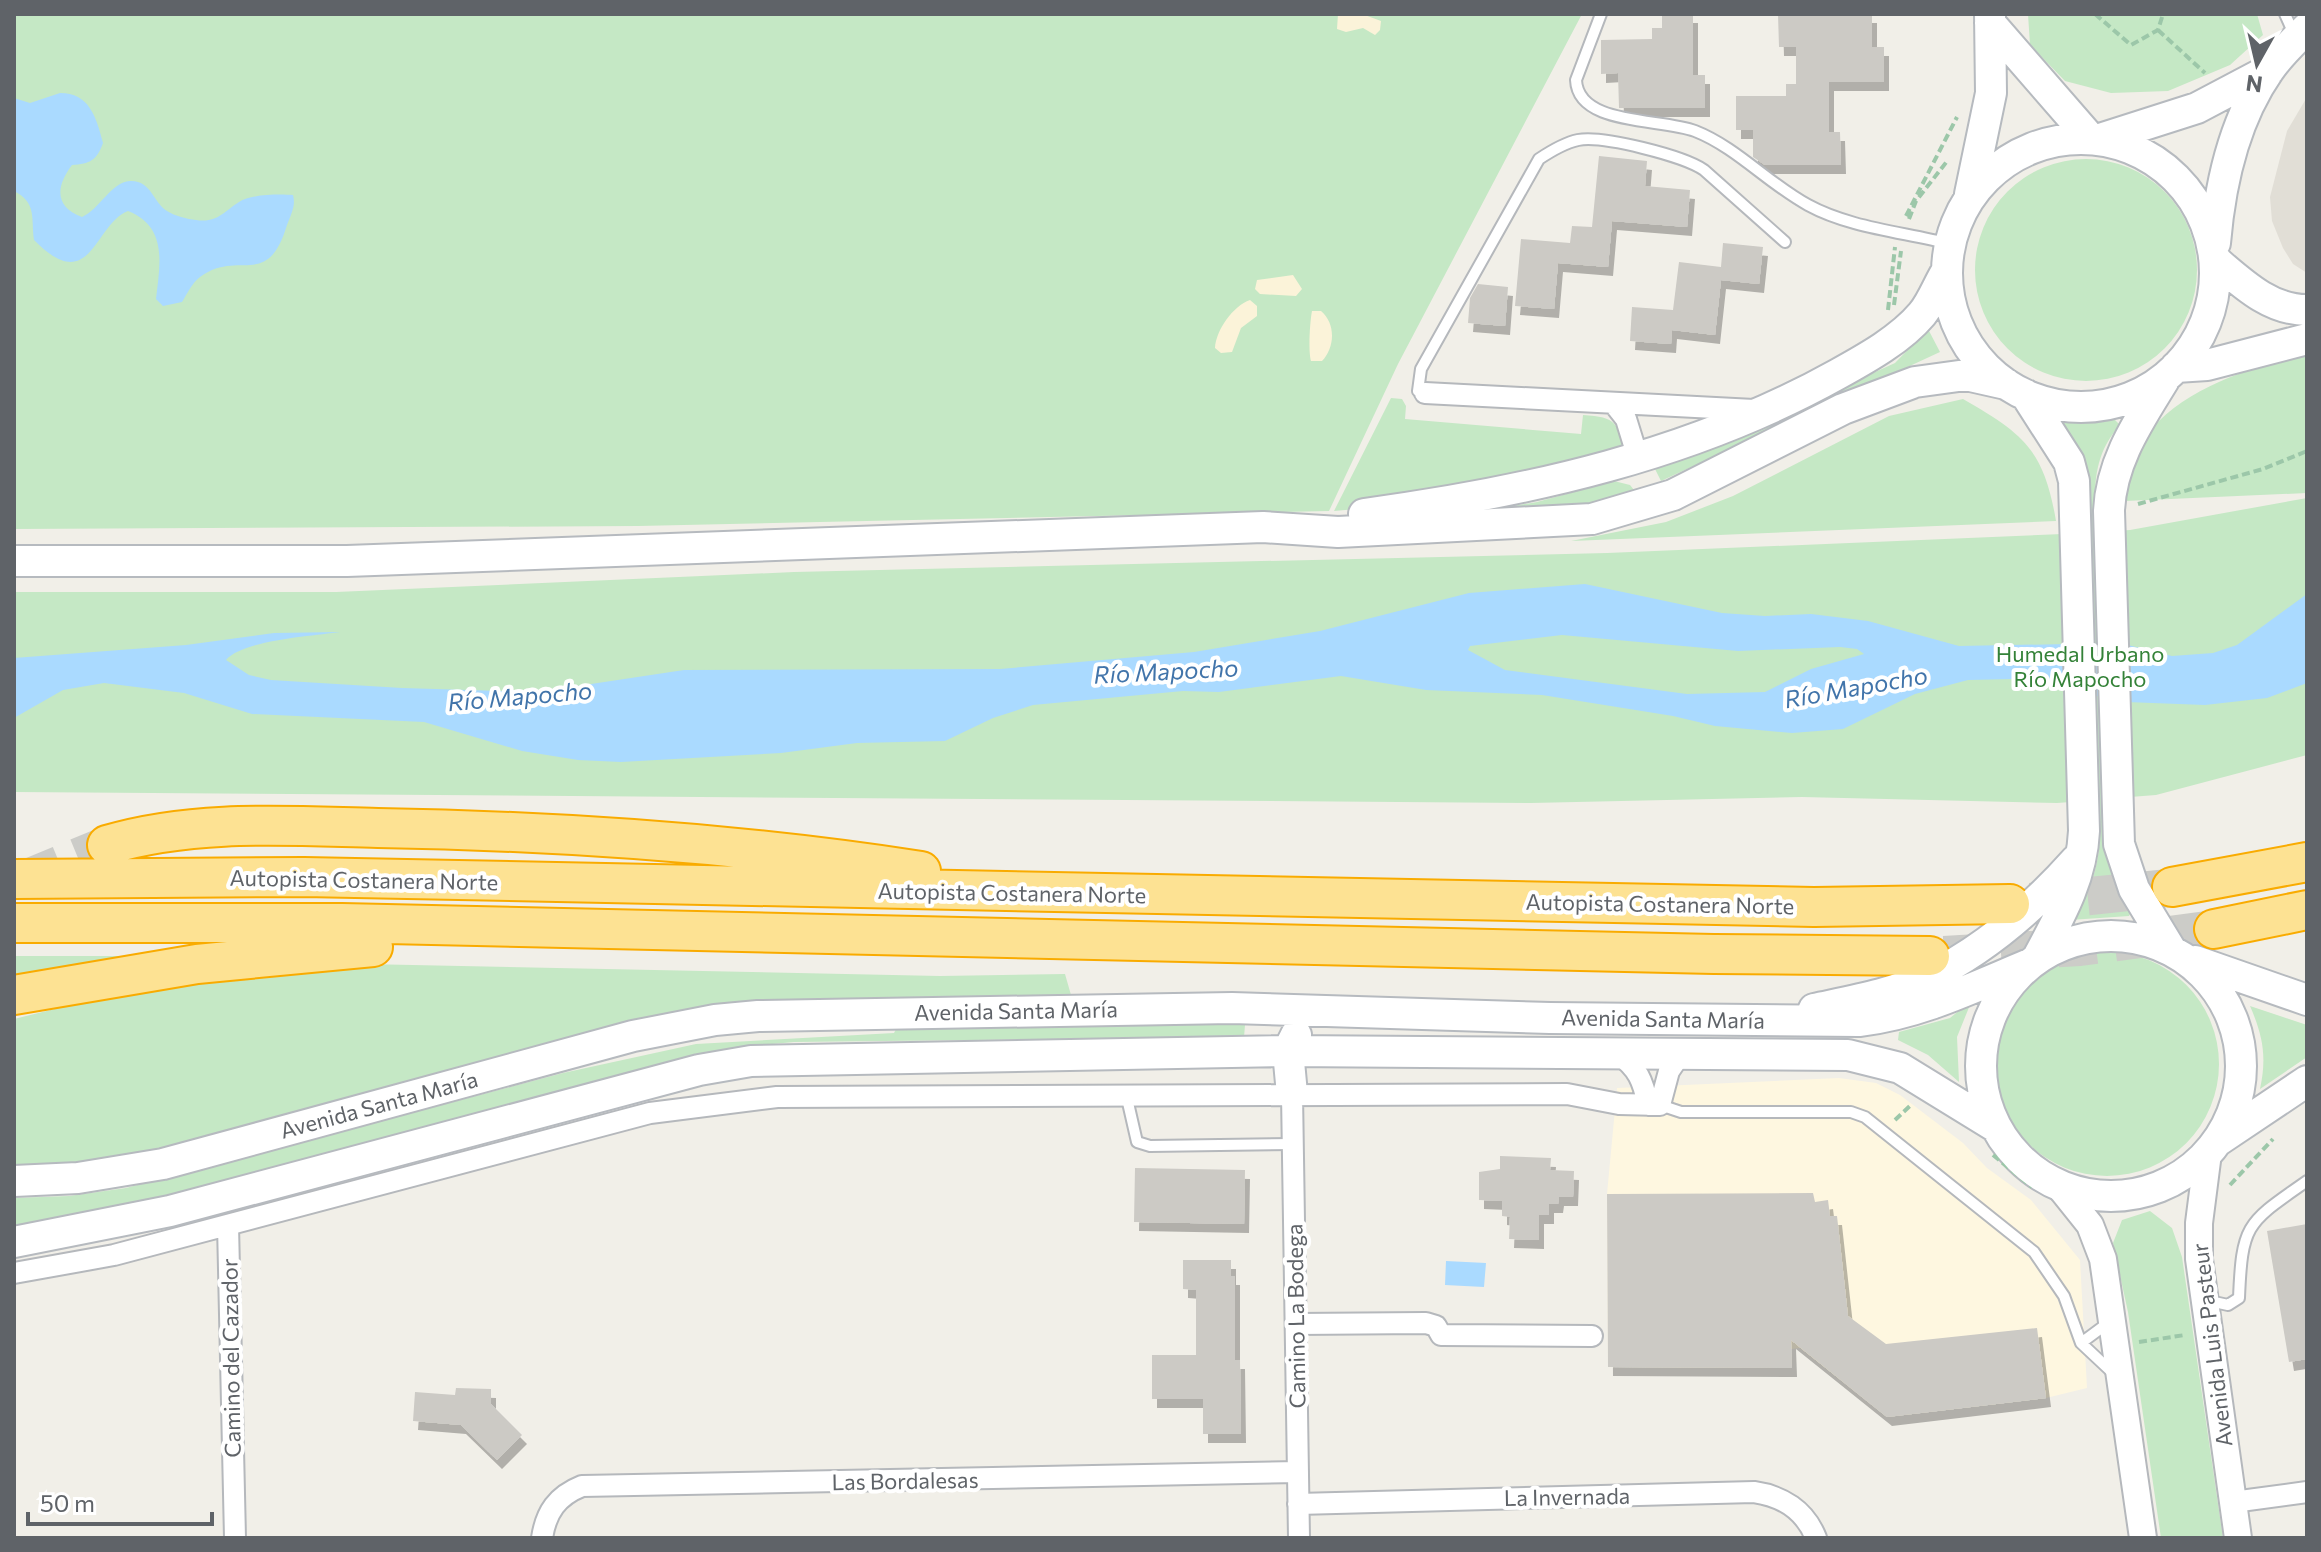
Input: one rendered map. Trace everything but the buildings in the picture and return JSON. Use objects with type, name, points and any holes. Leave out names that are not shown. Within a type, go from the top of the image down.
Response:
[{"type":"highway","points":[[107,845],[140,835],[217,827],[484,830],[635,836],[868,863],[1029,893]]},
{"type":"highway","points":[[2172,887],[2307,862]]},
{"type":"highway","name":"Autopista Costanera Norte","points":[[14,879],[304,877],[1827,907],[2010,904]]},
{"type":"highway","points":[[2214,929],[2307,910]]},
{"type":"highway","name":"Autopista Costanera Norte","points":[[14,923],[342,923],[1930,956]]},
{"type":"highway","points":[[14,995],[197,964],[307,951],[664,929]]},
{"type":"main road","points":[[1990,18],[2095,138],[2126,147],[2172,176],[2198,208],[2215,253],[2271,302],[2292,310],[2307,310]]},
{"type":"main road","points":[[14,561],[347,561],[1263,527],[1469,499],[1638,458],[1770,410],[1869,356],[1923,313],[1948,258],[1970,196],[1991,93],[1990,18]]},
{"type":"main road","points":[[2213,1147],[2237,1099],[2241,1070],[2239,1042],[2222,997],[2204,975],[2177,953],[2127,875],[2118,827],[2110,489],[2120,457],[2172,371],[2200,333],[2208,313],[2230,154],[2269,70],[2296,27]]},
{"type":"main road","points":[[1970,196],[2010,159],[2035,147],[2095,138],[2165,120],[2227,93],[2269,70]]},
{"type":"main road","points":[[1948,258],[1949,298],[1962,335],[1985,367],[2016,390],[2069,462],[2076,509],[2083,842],[2072,889],[2033,961],[1998,999],[1982,1040],[1981,1085],[1996,1127],[2022,1161],[2058,1185],[2098,1195],[2138,1193],[2176,1178],[2213,1147],[2307,1081]]},
{"type":"main road","points":[[1263,527],[1338,532],[1543,524],[1592,519],[1663,499],[1744,462],[1829,416],[1890,391],[1955,375],[2016,390],[2055,404],[2085,407],[2115,402],[2142,392],[2172,371],[2307,339]]},
{"type":"main road","points":[[1638,458],[1647,480],[1663,499]]},
{"type":"main road","points":[[1757,1021],[1843,1003],[1926,978],[1977,946],[2035,903],[2083,842]]},
{"type":"main road","points":[[2033,961],[2070,942],[2104,936],[2139,938],[2307,1000]]},
{"type":"main road","name":"Avenida Santa María","points":[[14,1181],[78,1178],[163,1164],[633,1036],[715,1020],[846,1013],[1232,1008],[1757,1021],[1893,1017],[1926,1008],[2033,961]]},
{"type":"main road","points":[[1292,1094],[1288,1051],[1293,1038],[1304,1028],[1360,1010]]},
{"type":"main road","name":"Avenida Santa María","points":[[14,1242],[170,1211],[699,1070],[751,1061],[1288,1051],[1848,1055],[1877,1060],[1919,1079],[1996,1127]]},
{"type":"main road","points":[[1292,1094],[1318,1068],[1351,1051]]},
{"type":"street","points":[[1425,393],[1615,405],[1770,410]]},
{"type":"street","points":[[1615,405],[1626,419],[1638,458]]},
{"type":"street","name":"Avenida Santa María","points":[[1618,1054],[1635,1066],[1654,1105]]},
{"type":"street","name":"Avenida Santa María","points":[[1654,1105],[1680,1055]]},
{"type":"street","name":"Camino La Bodega","points":[[1292,1094],[1299,1538]]},
{"type":"street","points":[[14,1273],[83,1262],[650,1113],[712,1103],[777,1097],[1567,1094],[1619,1104],[1654,1105]]},
{"type":"street","name":"Avenida Luis Pasteur","points":[[2213,1147],[2199,1223],[2203,1299],[2238,1538]]},
{"type":"street","points":[[2058,1185],[2097,1238],[2114,1332],[2143,1538]]},
{"type":"street","name":"Camino del Cazador","points":[[228,1225],[235,1538]]},
{"type":"street","points":[[1296,1324],[1426,1323],[1436,1326],[1441,1335],[1592,1336]]},
{"type":"street","name":"Las Bordalesas","points":[[542,1538],[545,1519],[554,1505],[566,1493],[582,1486],[1298,1472]]},
{"type":"street","name":"La Invernada","points":[[1298,1504],[1754,1492],[1791,1505],[1807,1521],[1816,1538]]},
{"type":"street","points":[[2233,1502],[2307,1492]]},
{"type":"lane","points":[[1601,14],[1578,68],[1576,91],[1585,103],[1599,113],[1696,131],[1808,205],[1839,218],[1902,231],[1948,258]]},
{"type":"lane","points":[[1425,393],[1418,391],[1421,369],[1539,159],[1554,149],[1577,140],[1597,140],[1689,161],[1704,170],[1785,242]]},
{"type":"lane","points":[[1126,1094],[1137,1142],[1150,1146],[1293,1144]]},
{"type":"lane","points":[[1654,1105],[1681,1112],[1851,1112],[1865,1117],[2034,1252],[2064,1296],[2081,1343],[2119,1378]]},
{"type":"lane","points":[[2203,1299],[2228,1305],[2239,1298],[2240,1254],[2248,1227],[2307,1181]]},
{"type":"lane","points":[[2081,1343],[2114,1332]]},
{"type":"path","points":[[2095,14],[2131,45],[2158,30],[2163,14]]},
{"type":"path","points":[[2158,30],[2227,93]]},
{"type":"path","points":[[1902,231],[1958,115]]},
{"type":"path","points":[[1894,312],[1902,231],[1916,201],[1953,153]]},
{"type":"path","points":[[2109,514],[2263,469],[2307,451]]},
{"type":"path","points":[[2114,1332],[2207,1332]]},
{"type":"shaded area","points":[[2307,97],[2307,273],[2293,264],[2283,248],[2272,221],[2270,197],[2287,131]]},
{"type":"shaded area","points":[[1839,1078],[1876,1083],[1900,1095],[1963,1143],[1987,1168],[2031,1200],[2080,1260],[2087,1388],[2046,1398],[1887,1417],[1800,1348],[1791,1349],[1792,1368],[1608,1367],[1607,1194],[1617,1088]]},
{"type":"green space","points":[[14,14],[1582,14],[1398,364],[1329,511],[638,526],[14,529]]},
{"type":"green space","points":[[2028,14],[2257,14],[2263,35],[2230,65],[2168,91],[2111,93],[2065,81],[2030,45]]},
{"type":"green space","points":[[2086,159],[2108,161],[2128,168],[2148,178],[2164,192],[2178,208],[2188,228],[2195,248],[2195,292],[2188,312],[2178,332],[2164,348],[2148,362],[2128,372],[2108,379],[2086,381],[2064,379],[2044,372],[2024,362],[2008,348],[1994,332],[1984,312],[1977,292],[1975,270],[1977,248],[1984,228],[1994,208],[2008,192],[2024,178],[2044,168],[2064,161]]},
{"type":"green space","points":[[1928,329],[1940,352],[1661,481],[1652,463],[1702,451],[1895,363]]},
{"type":"green space","points":[[2307,353],[2307,493],[2125,501],[2137,451],[2160,420],[2178,405],[2198,392],[2241,373]]},
{"type":"green space","points":[[1391,398],[1402,399],[1406,406],[1405,419],[1581,434],[1583,415],[1603,418],[1618,429],[1625,455],[1379,507],[1334,511]]},
{"type":"green space","points":[[1963,399],[2002,423],[2028,446],[2045,477],[2056,521],[1571,541],[1666,522],[1733,496],[1889,416]]},
{"type":"green space","name":"Humedal Urbano Río Mapocho","points":[[2112,417],[2120,425],[2099,462],[2095,489],[2097,532],[2130,530],[2307,498],[2307,755],[2156,795],[2104,799],[2109,857],[2117,884],[2132,910],[2129,916],[2070,920],[2087,891],[2097,863],[2100,833],[2098,800],[2057,803],[1802,797],[1531,803],[14,792],[14,592],[336,592],[794,572],[1607,553],[2087,533],[2058,423],[2060,418]]},
{"type":"green space","points":[[1614,481],[1630,485],[1638,495],[1572,513],[1483,511],[1537,502]]},
{"type":"green space","points":[[2107,952],[2129,954],[2150,961],[2186,985],[2210,1021],[2217,1042],[2217,1086],[2210,1107],[2186,1143],[2150,1167],[2129,1174],[2107,1176],[2085,1174],[2064,1167],[2028,1143],[2004,1107],[1997,1086],[1995,1064],[1997,1042],[2004,1021],[2028,985],[2064,961],[2085,954]]},
{"type":"green space","points":[[14,956],[148,956],[14,984]]},
{"type":"green space","points":[[315,963],[940,976],[1065,974],[1071,995],[763,1001],[159,1152],[108,1161],[14,1168],[14,1019],[87,1001]]},
{"type":"green space","points":[[1972,1000],[1957,1037],[1959,1082],[1928,1055],[1898,1040],[1899,1032],[1950,1018]]},
{"type":"green space","points":[[2250,1006],[2307,1025],[2307,1057],[2260,1089],[2262,1047]]},
{"type":"green space","points":[[1245,1025],[1244,1037],[794,1042],[750,1046],[165,1200],[14,1230],[14,1198],[69,1196],[126,1188],[563,1073],[696,1044],[894,1033],[896,1029]]},
{"type":"green space","points":[[2150,1211],[2172,1228],[2182,1257],[2223,1538],[2161,1538],[2128,1312],[2113,1243],[2122,1220]]},
{"type":"sand","points":[[1338,14],[1362,14],[1381,21],[1380,30],[1375,35],[1363,28],[1346,32],[1337,29]]},
{"type":"sand","points":[[1293,275],[1302,289],[1296,296],[1260,294],[1255,289],[1257,280]]},
{"type":"sand","points":[[1250,300],[1257,306],[1257,316],[1241,328],[1232,352],[1221,353],[1215,348],[1222,326],[1232,313]]},
{"type":"sand","points":[[1312,311],[1321,311],[1331,329],[1331,342],[1322,361],[1311,361]]},
{"type":"water","points":[[60,93],[70,94],[85,102],[94,115],[103,143],[92,160],[72,165],[63,181],[62,202],[73,213],[82,217],[117,186],[130,181],[143,184],[167,211],[196,220],[215,218],[251,197],[293,195],[291,214],[279,245],[261,263],[214,269],[197,279],[182,302],[163,306],[156,299],[159,260],[155,237],[141,218],[128,211],[117,218],[80,260],[68,262],[53,256],[34,240],[30,206],[14,191],[14,98],[30,103]]},
{"type":"water","name":"Río Mapocho","points":[[1585,584],[1722,613],[1765,616],[1811,614],[1868,621],[1959,646],[2120,643],[2172,656],[2213,653],[2237,645],[2307,594],[2307,683],[2267,698],[2205,705],[2126,702],[2013,679],[1968,680],[1915,694],[1843,729],[1792,733],[1715,726],[1673,716],[1542,695],[1426,690],[1341,676],[1219,692],[1183,691],[1033,705],[993,718],[945,741],[857,743],[781,753],[621,762],[578,760],[522,751],[424,722],[252,714],[184,693],[104,683],[63,690],[14,718],[14,658],[186,645],[274,633],[340,632],[262,643],[235,653],[226,660],[249,675],[271,680],[538,692],[684,670],[1000,669],[1194,652],[1320,631],[1469,593]],"holes":[[[1562,635],[1738,651],[1840,647],[1857,649],[1864,654],[1811,669],[1765,692],[1687,694],[1505,670],[1468,650],[1470,646]]]},
{"type":"water","points":[[1446,1261],[1486,1263],[1484,1287],[1445,1285]]},
{"type":"tunnel","points":[[25,879],[107,845]]},
{"type":"tunnel","points":[[2031,902],[2169,888]]},
{"type":"tunnel","points":[[1944,955],[2080,947],[2214,929]]}]
